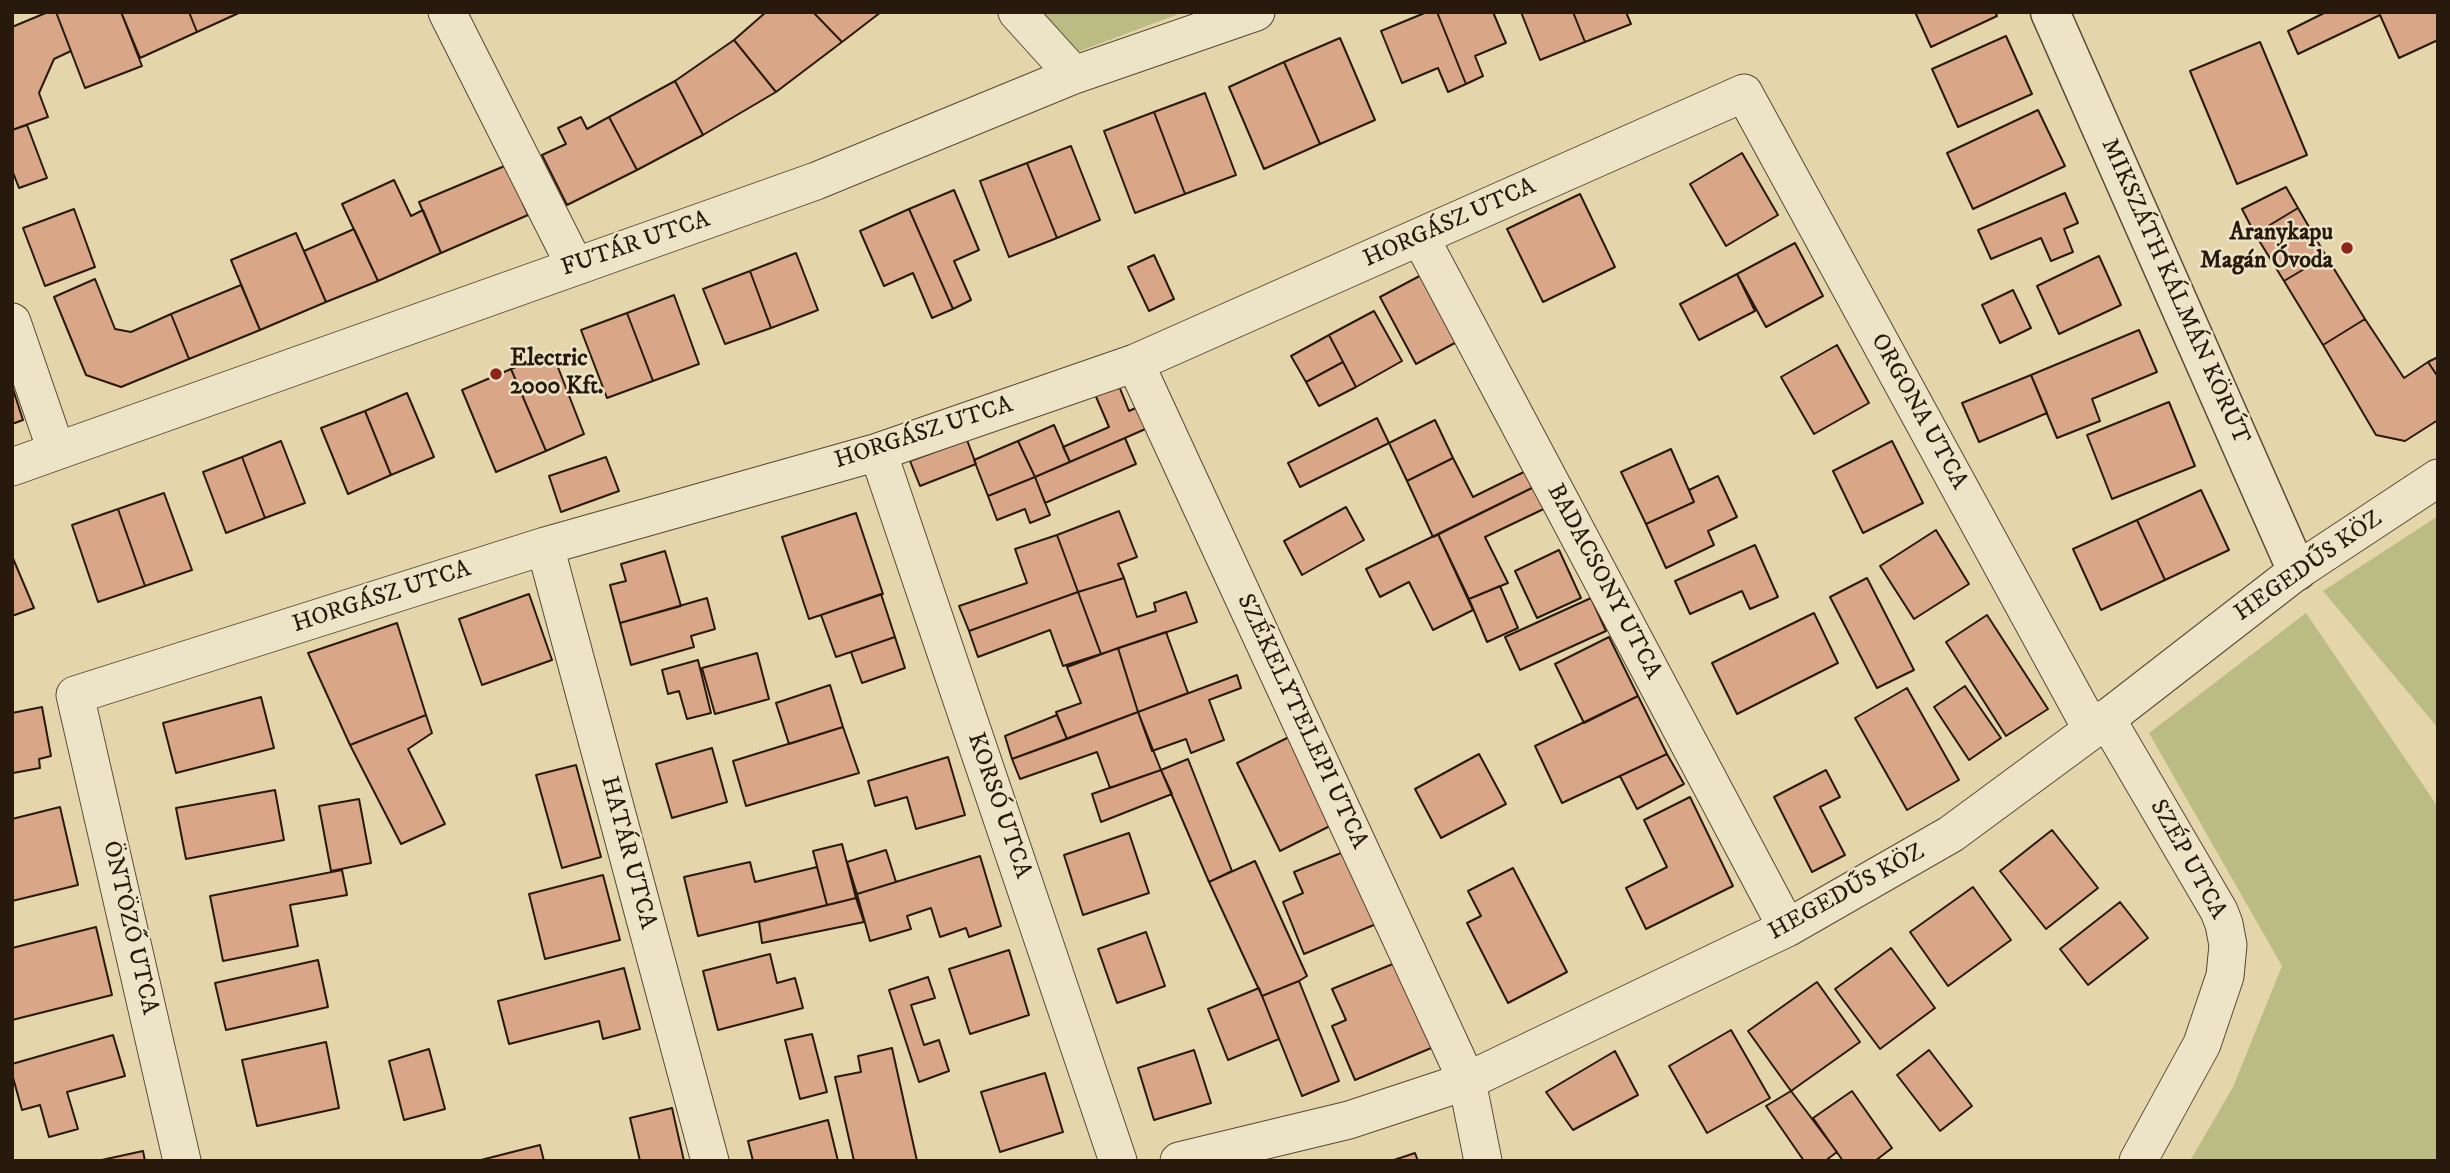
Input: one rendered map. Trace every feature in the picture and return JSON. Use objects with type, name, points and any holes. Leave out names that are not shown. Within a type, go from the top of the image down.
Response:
[{"type":"street","points":[[447,12],[575,266]]},
{"type":"street","points":[[1017,12],[1074,75]]},
{"type":"street","name":"FUTÁR UTCA","points":[[12,467],[816,181],[1074,75],[1256,12]]},
{"type":"street","name":"MIKSZÁTH KÁLMÁN KÖRÚT","points":[[2050,12],[2297,571]]},
{"type":"street","name":"HORGÁSZ UTCA","points":[[75,695],[545,546],[878,452],[1135,363],[1744,93]]},
{"type":"street","name":"ORGONA UTCA","points":[[1744,93],[2099,724]]},
{"type":"street","name":"BADACSONY UTCA","points":[[1420,237],[1787,928]]},
{"type":"street","points":[[12,322],[56,450]]},
{"type":"street","name":"SZÉKELYTELEPI UTCA","points":[[1135,363],[1467,1082],[1483,1161]]},
{"type":"street","name":"KORSÓ UTCA","points":[[878,452],[1118,1161]]},
{"type":"street","name":"HEGEDŰS KÖZ","points":[[1179,1161],[1349,1120],[1467,1082],[1787,928],[1951,834],[2297,571],[2438,478]]},
{"type":"street","name":"HATÁR UTCA","points":[[545,546],[710,1161]]},
{"type":"street","name":"ÖNTÖZŐ UTCA","points":[[75,695],[182,1161]]},
{"type":"street","name":"SZÉP UTCA","points":[[2099,724],[2219,911],[2228,945],[2225,976],[2202,1044],[2138,1161]]},
{"type":"green space","points":[[1017,12],[1184,12],[1059,59]]},
{"type":"green space","points":[[2438,516],[2438,728],[2323,591]]},
{"type":"green space","points":[[2306,613],[2438,807],[2438,1161],[2190,1161],[2233,1087],[2282,966],[2149,733]]},
{"type":"building","points":[[48,12],[56,12],[71,51],[54,59],[39,93],[48,117],[12,130],[12,27]]},
{"type":"building","points":[[56,12],[121,12],[142,66],[85,88]]},
{"type":"building","points":[[121,12],[189,12],[197,32],[140,58]]},
{"type":"building","points":[[189,12],[241,12],[197,32]]},
{"type":"building","points":[[766,12],[813,12],[842,42],[776,92],[734,40]]},
{"type":"building","points":[[813,12],[881,12],[842,42]]},
{"type":"building","points":[[1427,12],[1437,12],[1466,84],[1448,92],[1438,68],[1402,83],[1381,31]]},
{"type":"building","points":[[1437,12],[1493,12],[1506,43],[1475,56],[1483,76],[1466,84]]},
{"type":"building","points":[[1521,12],[1573,12],[1585,42],[1540,60]]},
{"type":"building","points":[[1573,12],[1626,12],[1631,24],[1585,42]]},
{"type":"building","points":[[1915,12],[1995,12],[1997,16],[1931,47]]},
{"type":"building","points":[[2326,12],[2437,12],[2438,40],[2399,58],[2380,15],[2298,54],[2288,31]]},
{"type":"building","points":[[2006,36],[2032,94],[1958,127],[1932,69]]},
{"type":"building","points":[[1340,38],[1375,120],[1320,144],[1284,62]]},
{"type":"building","points":[[734,40],[776,92],[703,135],[675,81]]},
{"type":"building","points":[[2260,42],[2307,155],[2237,184],[2190,71]]},
{"type":"building","points":[[1284,62],[1320,144],[1264,169],[1229,87]]},
{"type":"building","points":[[675,81],[703,135],[637,170],[609,117]]},
{"type":"building","points":[[1205,93],[1236,175],[1185,194],[1154,112]]},
{"type":"building","points":[[2038,110],[2065,166],[1973,209],[1947,153]]},
{"type":"building","points":[[1154,112],[1185,194],[1135,213],[1104,131]]},
{"type":"building","points":[[581,117],[587,129],[609,117],[637,170],[567,205],[542,155],[566,144],[558,128]]},
{"type":"building","points":[[27,125],[47,178],[19,188],[12,170],[12,130]]},
{"type":"building","points":[[1071,146],[1100,220],[1057,238],[1027,163]]},
{"type":"building","points":[[1742,153],[1778,215],[1726,246],[1690,184]]},
{"type":"building","points":[[1027,163],[1057,238],[1009,257],[980,181]]},
{"type":"building","points":[[507,165],[528,215],[441,253],[419,202]]},
{"type":"building","points":[[394,180],[411,216],[423,210],[441,253],[378,281],[342,204]]},
{"type":"building","points":[[2286,187],[2298,208],[2255,234],[2242,209]]},
{"type":"building","points":[[954,190],[979,250],[954,261],[971,300],[953,309],[909,209]]},
{"type":"building","points":[[2065,193],[2078,223],[2064,229],[2073,252],[2051,261],[2041,238],[1991,259],[1978,230]]},
{"type":"building","points":[[1580,194],[1615,267],[1543,302],[1507,229]]},
{"type":"building","points":[[2298,208],[2326,256],[2284,281],[2255,234]]},
{"type":"building","points":[[74,209],[95,267],[45,286],[23,228]]},
{"type":"building","points":[[909,209],[953,309],[932,318],[913,273],[884,286],[860,231]]},
{"type":"building","points":[[354,229],[378,281],[326,302],[304,251]]},
{"type":"building","points":[[296,233],[326,302],[260,330],[231,260]]},
{"type":"building","points":[[1795,243],[1823,296],[1766,327],[1737,274]]},
{"type":"building","points":[[796,253],[818,310],[771,328],[750,271]]},
{"type":"building","points":[[1154,255],[1174,299],[1149,311],[1128,267]]},
{"type":"building","points":[[2099,256],[2121,305],[2059,334],[2037,286]]},
{"type":"building","points":[[2326,256],[2365,319],[2323,345],[2284,281]]},
{"type":"building","points":[[750,271],[771,328],[725,344],[703,289]]},
{"type":"building","points":[[1429,271],[1464,338],[1416,364],[1380,297]]},
{"type":"building","points":[[1737,274],[1755,311],[1699,340],[1680,304]]},
{"type":"building","points":[[95,279],[115,329],[131,332],[171,314],[189,359],[121,387],[86,375],[54,297]]},
{"type":"building","points":[[241,285],[260,330],[189,359],[171,314]]},
{"type":"building","points":[[2013,290],[2031,328],[2000,343],[1982,305]]},
{"type":"building","points":[[674,295],[699,364],[653,381],[627,313]]},
{"type":"building","points":[[1374,311],[1402,361],[1356,387],[1329,335]]},
{"type":"building","points":[[627,313],[653,381],[607,398],[581,330]]},
{"type":"building","points":[[2365,319],[2404,378],[2428,362],[2438,377],[2438,420],[2405,441],[2376,435],[2323,345]]},
{"type":"building","points":[[2139,330],[2157,372],[2092,399],[2100,421],[2057,438],[2031,375]]},
{"type":"building","points":[[1329,335],[1343,362],[1306,382],[1291,356]]},
{"type":"building","points":[[1837,345],[1869,403],[1814,434],[1781,377]]},
{"type":"building","points":[[552,352],[584,434],[546,451],[511,369]]},
{"type":"building","points":[[2438,357],[2438,377],[2428,362]]},
{"type":"building","points":[[1343,362],[1356,387],[1319,406],[1306,382]]},
{"type":"building","points":[[511,369],[546,451],[496,472],[462,390]]},
{"type":"building","points":[[2031,375],[2047,413],[1979,442],[1962,403]]},
{"type":"building","points":[[1117,381],[1129,411],[1140,406],[1150,427],[1070,462],[1063,447],[1109,427],[1094,392]]},
{"type":"building","points":[[12,386],[23,420],[12,424]]},
{"type":"building","points":[[407,393],[434,457],[391,475],[365,411]]},
{"type":"building","points":[[2169,402],[2195,466],[2112,499],[2087,435]]},
{"type":"building","points":[[365,411],[391,475],[348,494],[321,428]]},
{"type":"building","points":[[1377,418],[1389,443],[1300,487],[1288,463]]},
{"type":"building","points":[[1435,420],[1453,458],[1407,481],[1389,443]]},
{"type":"building","points":[[1054,425],[1070,462],[1035,477],[1018,441]]},
{"type":"building","points":[[1125,438],[1136,464],[1045,503],[1035,477]]},
{"type":"building","points":[[967,440],[976,464],[920,486],[910,461]]},
{"type":"building","points":[[281,441],[305,503],[265,518],[242,457]]},
{"type":"building","points":[[1018,441],[1035,477],[988,496],[974,460]]},
{"type":"building","points":[[1892,441],[1923,503],[1863,533],[1833,471]]},
{"type":"building","points":[[1671,449],[1694,502],[1646,524],[1621,472]]},
{"type":"building","points":[[242,457],[265,518],[226,533],[203,472]]},
{"type":"building","points":[[606,457],[619,491],[561,512],[549,476]]},
{"type":"building","points":[[1453,458],[1473,497],[1532,468],[1540,484],[1433,537],[1407,481]]},
{"type":"building","points":[[1718,476],[1737,517],[1708,531],[1714,545],[1666,568],[1646,524],[1694,502],[1689,490]]},
{"type":"building","points":[[1035,477],[1050,515],[1030,523],[1025,509],[997,520],[988,496]]},
{"type":"building","points":[[1540,484],[1552,505],[1485,537],[1508,583],[1469,599],[1438,534]]},
{"type":"building","points":[[2201,490],[2229,550],[2165,580],[2137,520]]},
{"type":"building","points":[[164,493],[192,570],[145,586],[118,509]]},
{"type":"building","points":[[1346,507],[1364,540],[1302,575],[1284,541]]},
{"type":"building","points":[[118,509],[145,586],[98,602],[72,525]]},
{"type":"building","points":[[1119,511],[1137,557],[1118,564],[1124,578],[1078,592],[1057,535]]},
{"type":"building","points":[[856,513],[883,594],[809,619],[782,537]]},
{"type":"building","points":[[2137,520],[2165,580],[2101,610],[2073,549]]},
{"type":"building","points":[[1936,530],[1969,584],[1914,619],[1880,566]]},
{"type":"building","points":[[1438,534],[1473,610],[1433,630],[1409,582],[1380,597],[1366,569]]},
{"type":"building","points":[[1057,535],[1078,592],[969,631],[959,606],[1027,583],[1015,549]]},
{"type":"building","points":[[1755,545],[1778,597],[1750,609],[1742,591],[1690,614],[1675,581]]},
{"type":"building","points":[[1559,550],[1581,598],[1537,618],[1515,571]]},
{"type":"building","points":[[665,551],[681,606],[620,623],[610,585],[626,581],[621,564]]},
{"type":"building","points":[[12,556],[34,608],[12,616]]},
{"type":"building","points":[[1124,578],[1137,617],[1156,611],[1154,603],[1186,592],[1197,622],[1101,654],[1078,592]]},
{"type":"building","points":[[1867,578],[1914,670],[1877,688],[1830,597]]},
{"type":"building","points":[[1500,586],[1518,628],[1487,642],[1469,599]]},
{"type":"building","points":[[1078,592],[1101,654],[1063,666],[1050,630],[978,657],[969,631]]},
{"type":"building","points":[[529,594],[552,660],[482,685],[459,619]]},
{"type":"building","points":[[881,594],[895,637],[836,657],[821,615]]},
{"type":"building","points":[[707,598],[715,629],[691,636],[694,647],[631,665],[620,623]]},
{"type":"building","points":[[1591,598],[1606,631],[1520,670],[1505,637]]},
{"type":"building","points":[[1814,613],[1838,663],[1737,714],[1712,663]]},
{"type":"building","points":[[1987,615],[2048,709],[2006,736],[1946,642]]},
{"type":"building","points":[[397,623],[426,715],[350,745],[308,653]]},
{"type":"building","points":[[1166,632],[1188,693],[1138,712],[1118,648]]},
{"type":"building","points":[[895,637],[905,668],[862,683],[851,652]]},
{"type":"building","points":[[1609,637],[1638,696],[1584,723],[1555,664]]},
{"type":"building","points":[[1118,648],[1138,712],[1067,739],[1056,712],[1081,703],[1067,667]]},
{"type":"building","points":[[757,653],[769,699],[715,714],[702,668]]},
{"type":"building","points":[[698,660],[711,713],[687,719],[679,691],[668,694],[662,670]]},
{"type":"building","points":[[1237,675],[1241,688],[1209,700],[1224,740],[1191,753],[1186,739],[1152,751],[1138,712]]},
{"type":"building","points":[[830,685],[843,727],[789,744],[776,703]]},
{"type":"building","points":[[1965,686],[2001,738],[1969,760],[1934,707]]},
{"type":"building","points":[[1907,688],[1959,780],[1907,810],[1855,718]]},
{"type":"building","points":[[1638,696],[1667,754],[1562,803],[1535,746]]},
{"type":"building","points":[[261,697],[274,748],[176,773],[163,723]]},
{"type":"building","points":[[42,707],[51,756],[39,759],[40,768],[13,773],[12,713]]},
{"type":"building","points":[[1138,712],[1161,770],[1110,788],[1097,752],[1020,779],[1012,759]]},
{"type":"building","points":[[426,715],[432,733],[408,749],[445,824],[401,844],[350,745]]},
{"type":"building","points":[[1057,715],[1067,739],[1012,759],[1005,736]]},
{"type":"building","points":[[843,727],[859,773],[746,806],[733,761]]},
{"type":"building","points":[[1289,737],[1332,825],[1280,851],[1237,763]]},
{"type":"building","points":[[712,748],[727,802],[672,818],[656,764]]},
{"type":"building","points":[[1479,754],[1506,804],[1441,838],[1415,789]]},
{"type":"building","points":[[1667,754],[1684,784],[1637,809],[1620,776]]},
{"type":"building","points":[[948,757],[965,815],[916,829],[907,797],[875,806],[868,781]]},
{"type":"building","points":[[1188,759],[1232,871],[1209,882],[1161,770]]},
{"type":"building","points":[[576,765],[601,857],[562,868],[536,775]]},
{"type":"building","points":[[1161,770],[1172,794],[1101,822],[1092,794]]},
{"type":"building","points":[[1826,770],[1840,797],[1820,807],[1845,855],[1812,872],[1774,797]]},
{"type":"building","points":[[275,790],[284,840],[186,859],[176,808]]},
{"type":"building","points":[[1690,797],[1733,886],[1646,929],[1626,888],[1667,867],[1644,820]]},
{"type":"building","points":[[359,799],[371,863],[331,871],[319,806]]},
{"type":"building","points":[[60,807],[78,885],[12,901],[12,819]]},
{"type":"building","points":[[2052,830],[2098,888],[2046,929],[2000,871]]},
{"type":"building","points":[[1129,833],[1149,893],[1083,915],[1064,855]]},
{"type":"building","points":[[842,844],[856,898],[827,905],[813,851]]},
{"type":"building","points":[[1351,849],[1381,922],[1304,954],[1283,902],[1303,893],[1294,872]]},
{"type":"building","points":[[886,850],[896,882],[857,894],[847,862]]},
{"type":"building","points":[[980,856],[1001,926],[969,937],[966,928],[940,937],[931,908],[907,916],[911,929],[870,941],[857,894]]},
{"type":"building","points":[[1255,861],[1307,976],[1262,996],[1209,882]]},
{"type":"building","points":[[750,862],[755,882],[817,867],[827,905],[698,936],[684,877]]},
{"type":"building","points":[[1513,868],[1567,972],[1508,1003],[1467,923],[1481,916],[1468,891]]},
{"type":"building","points":[[342,870],[347,895],[290,905],[298,946],[223,961],[210,896]]},
{"type":"building","points":[[603,875],[620,940],[545,959],[529,894]]},
{"type":"building","points":[[1973,887],[2011,940],[1948,986],[1910,932]]},
{"type":"building","points":[[856,898],[864,922],[762,943],[759,922]]},
{"type":"building","points":[[2120,902],[2148,938],[2088,985],[2060,949]]},
{"type":"building","points":[[96,927],[112,995],[12,1020],[12,948]]},
{"type":"building","points":[[1146,932],[1165,986],[1117,1003],[1098,949]]},
{"type":"building","points":[[1891,948],[1935,1008],[1880,1049],[1835,989]]},
{"type":"building","points":[[1009,950],[1029,1015],[970,1034],[949,969]]},
{"type":"building","points":[[770,954],[777,983],[795,978],[803,1008],[718,1030],[703,971]]},
{"type":"building","points":[[318,960],[328,1007],[226,1030],[215,983]]},
{"type":"building","points":[[1400,961],[1436,1046],[1355,1080],[1332,1026],[1346,1020],[1332,989]]},
{"type":"building","points":[[624,968],[640,1029],[603,1039],[599,1021],[509,1044],[498,1001]]},
{"type":"building","points":[[928,977],[935,998],[911,1005],[924,1045],[939,1040],[949,1071],[919,1082],[889,990]]},
{"type":"building","points":[[1299,981],[1339,1081],[1302,1096],[1262,996]]},
{"type":"building","points":[[1817,982],[1860,1042],[1791,1091],[1748,1031]]},
{"type":"building","points":[[1259,988],[1279,1039],[1228,1060],[1208,1009]]},
{"type":"building","points":[[1731,1030],[1770,1098],[1707,1133],[1669,1066]]},
{"type":"building","points":[[812,1034],[827,1092],[800,1099],[785,1040]]},
{"type":"building","points":[[113,1035],[125,1076],[67,1092],[78,1129],[49,1137],[40,1105],[22,1110],[12,1074],[12,1064]]},
{"type":"building","points":[[326,1042],[339,1108],[257,1126],[242,1060]]},
{"type":"building","points":[[892,1048],[917,1161],[854,1161],[835,1077],[861,1072],[858,1056]]},
{"type":"building","points":[[429,1049],[445,1109],[404,1120],[389,1061]]},
{"type":"building","points":[[1194,1050],[1211,1103],[1154,1120],[1138,1068]]},
{"type":"building","points":[[1929,1050],[1972,1106],[1940,1131],[1897,1075]]},
{"type":"building","points":[[1615,1051],[1638,1095],[1573,1130],[1546,1092]]},
{"type":"building","points":[[1045,1073],[1063,1132],[1000,1152],[981,1092]]},
{"type":"building","points":[[1791,1091],[1837,1152],[1825,1161],[1804,1161],[1766,1106]]},
{"type":"building","points":[[1852,1091],[1892,1148],[1875,1161],[1843,1161],[1813,1118]]},
{"type":"building","points":[[672,1108],[684,1161],[640,1161],[630,1118]]},
{"type":"building","points":[[828,1120],[838,1161],[753,1161],[748,1141]]},
{"type":"building","points":[[540,1145],[544,1161],[477,1161]]},
{"type":"building","points":[[143,1151],[145,1161],[97,1161]]},
{"type":"building","points":[[1415,1153],[1418,1161],[1391,1161]]},
{"type":"place","name":"Aranykapu Magán Óvoda","points":[[2347,248]]},
{"type":"place","name":"Electric 2000 Kft.","points":[[496,374]]}]
